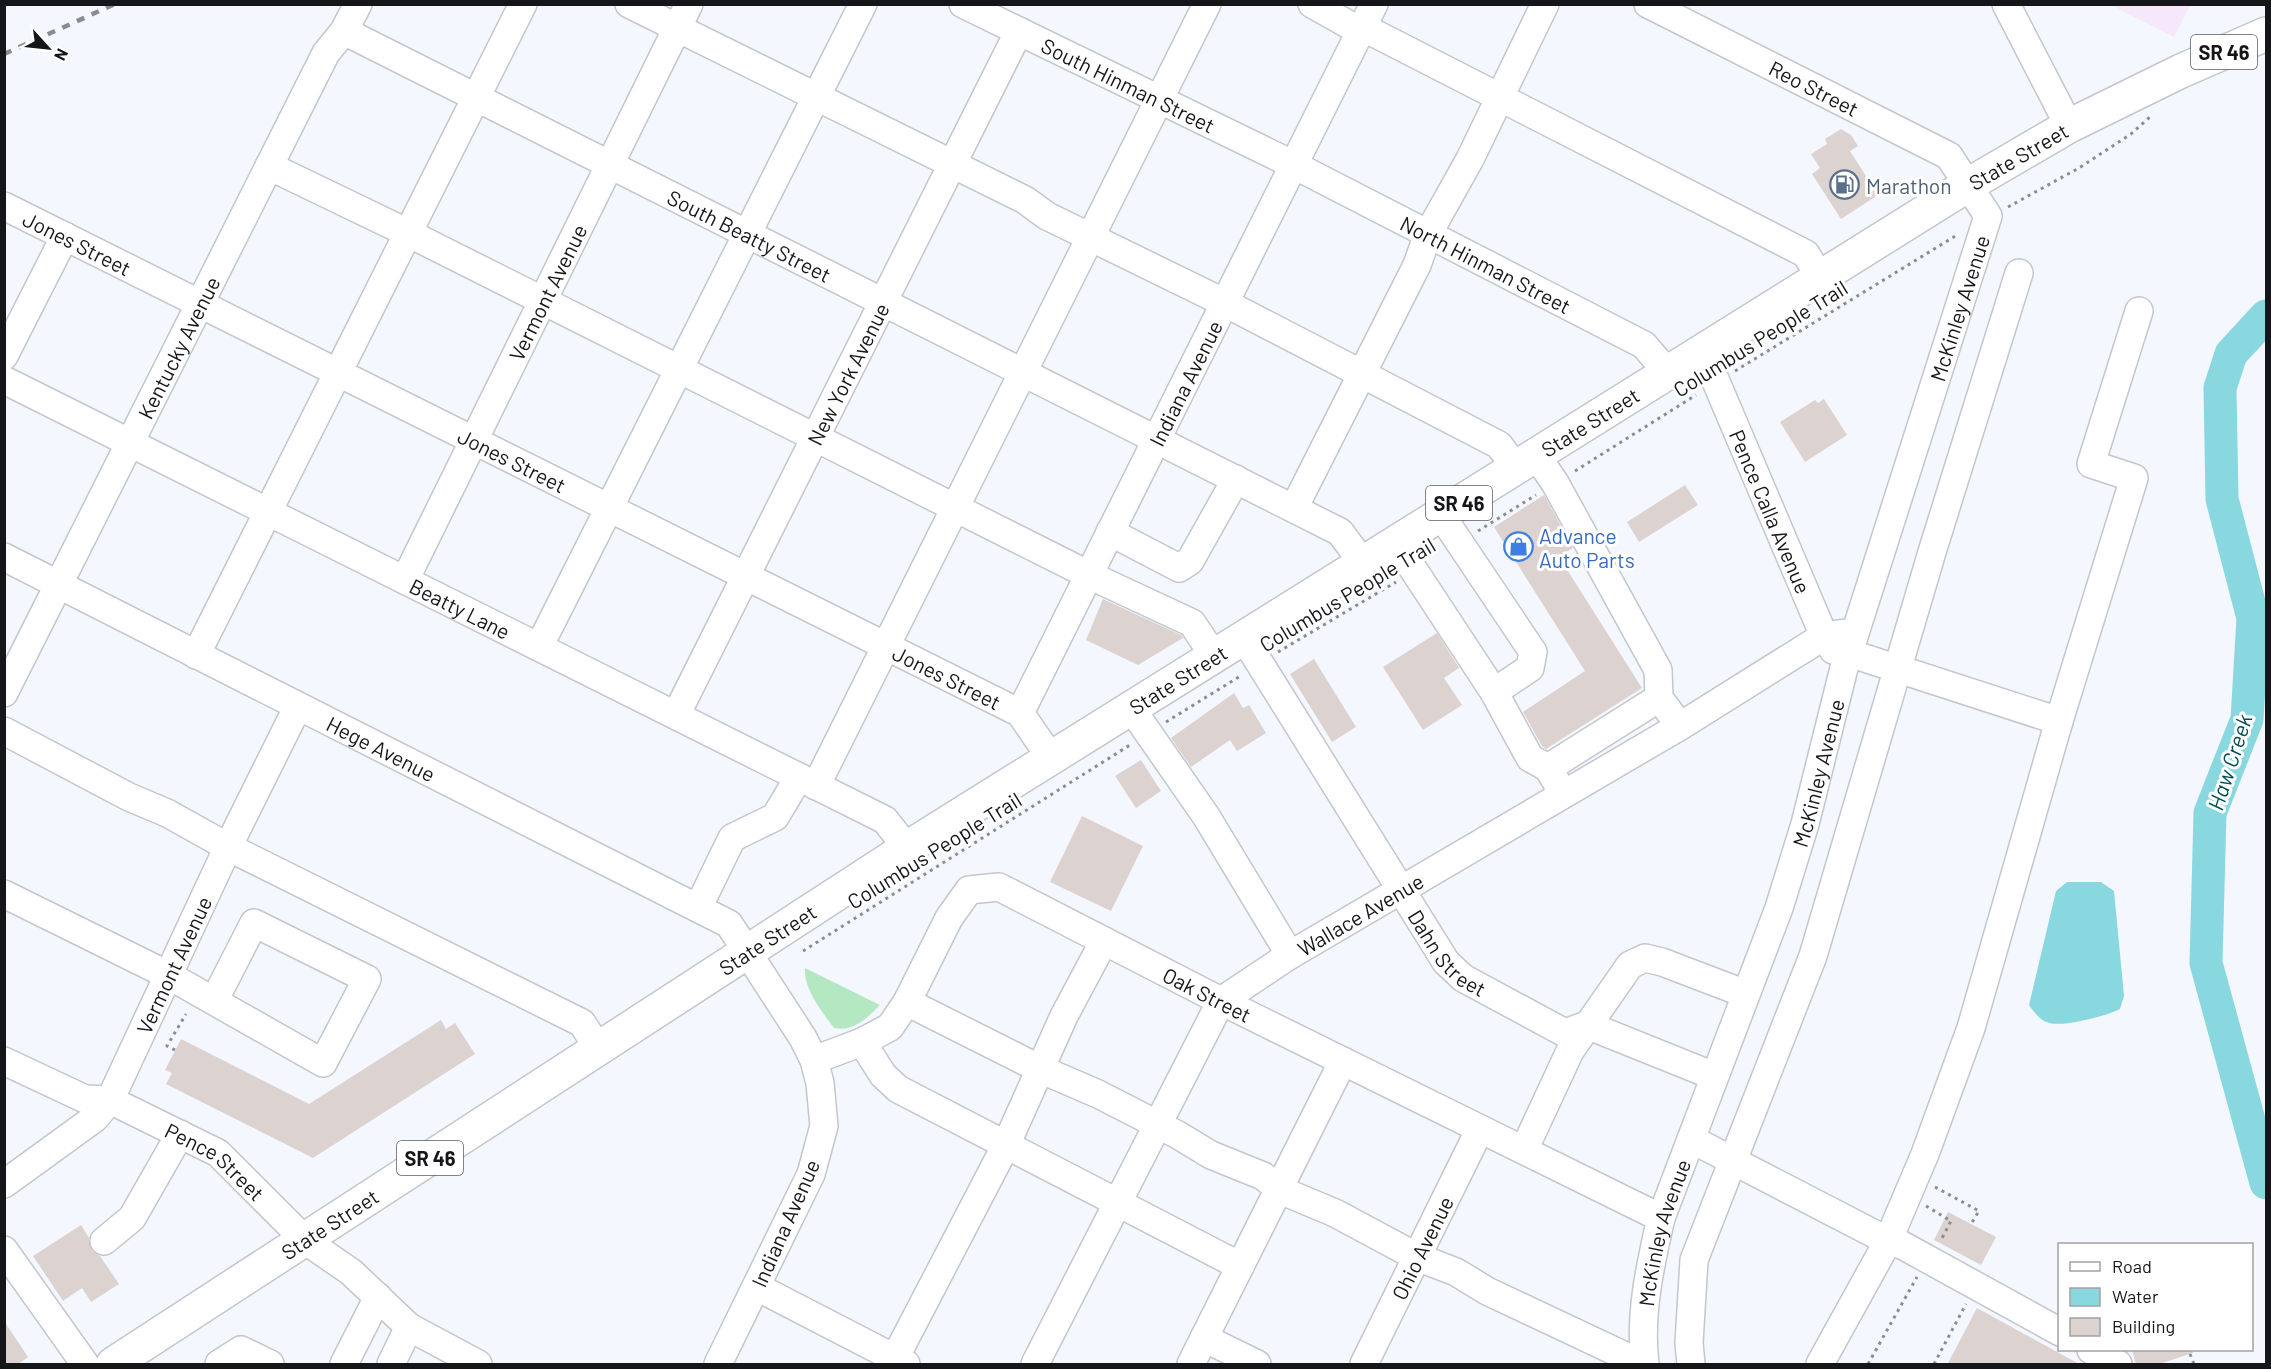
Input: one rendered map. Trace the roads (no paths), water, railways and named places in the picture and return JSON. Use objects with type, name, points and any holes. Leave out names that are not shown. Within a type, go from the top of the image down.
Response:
[{"type":"highway","name":"State Street","points":[[113,1365],[908,848],[1051,758],[1139,721],[1215,656],[1251,651],[1364,563],[1968,185],[2069,126],[2181,71],[2266,34]]},
{"type":"street","name":"Kentucky Avenue","points":[[4,693],[133,443],[326,52],[344,31],[358,4]]},
{"type":"street","points":[[196,656],[523,4]]},
{"type":"street","points":[[629,4],[1025,200],[1047,216],[1362,373],[1526,461],[1555,483],[1658,670],[1659,698],[1680,726]]},
{"type":"street","name":"Vermont Avenue","points":[[405,580],[689,4]]},
{"type":"street","points":[[539,646],[863,4]]},
{"type":"street","name":"South Hinman Street","points":[[963,4],[1294,165]]},
{"type":"street","points":[[698,908],[732,838],[775,817],[808,781],[886,646],[1207,4]]},
{"type":"street","points":[[1312,4],[1360,31],[1374,33],[1806,254],[1820,278]]},
{"type":"street","name":"Indiana Avenue","points":[[1020,713],[1374,4]]},
{"type":"street","points":[[1294,508],[1417,265],[1428,234],[1470,159],[1545,4]]},
{"type":"street","name":"Reo Street","points":[[1648,4],[1949,156],[1968,185]]},
{"type":"street","points":[[2007,4],[2069,126]]},
{"type":"street","name":"South Beatty Street","points":[[344,31],[1294,508],[1340,532],[1364,563]]},
{"type":"street","name":"New York Avenue","points":[[676,715],[1018,31]]},
{"type":"street","name":"North Hinman Street","points":[[1294,165],[1644,345],[1668,373]]},
{"type":"street","points":[[269,166],[408,232],[1089,575],[1192,622],[1215,656]]},
{"type":"street","name":"McKinley Avenue","points":[[1643,1365],[1642,1339],[1649,1271],[1661,1218],[1779,908],[1802,834],[1849,651],[1988,216],[1968,185]]},
{"type":"street","name":"Jones Street","points":[[4,206],[1020,713]]},
{"type":"street","points":[[4,356],[65,236]]},
{"type":"street","points":[[1691,1365],[1689,1343],[1694,1260],[1813,956],[2019,273]]},
{"type":"street","points":[[1820,1365],[1888,1242],[1925,1154],[1971,1028],[2059,721],[2134,478],[2091,464],[2139,311]]},
{"type":"street","name":"Pence Calla Avenue","points":[[1703,351],[1824,636]]},
{"type":"street","name":"Beatty Lane","points":[[4,380],[885,820],[908,848]]},
{"type":"street","points":[[1159,607],[1179,568],[1190,561],[1236,479]]},
{"type":"street","points":[[1441,515],[1533,652],[1530,668],[1494,692]]},
{"type":"street","points":[[1110,532],[1179,568]]},
{"type":"street","points":[[1396,543],[1494,692],[1530,758],[1548,768],[1565,795]]},
{"type":"street","name":"Hege Avenue","points":[[4,558],[60,584],[297,708],[729,924],[747,951]]},
{"type":"street","name":"Wallace Avenue","points":[[1035,1365],[1221,1001],[1290,956],[1565,795],[1824,636],[1849,651]]},
{"type":"street","name":"Dahn Street","points":[[1251,651],[1446,962],[1463,978],[1565,1033],[1587,1025]]},
{"type":"street","points":[[1849,651],[2059,721]]},
{"type":"street","points":[[1548,768],[1659,698]]},
{"type":"street","name":"Vermont Avenue","points":[[4,1184],[95,1118],[110,1100],[228,847],[297,708]]},
{"type":"street","points":[[1020,713],[1051,758]]},
{"type":"street","points":[[1139,721],[1206,816],[1290,956]]},
{"type":"street","points":[[4,731],[228,847],[582,1023],[598,1048]]},
{"type":"street","name":"Oak Street","points":[[814,1060],[862,1042],[890,1026],[907,1002],[949,918],[969,890],[999,886],[1221,1001],[1661,1218]]},
{"type":"street","points":[[4,894],[168,975],[323,1063],[367,979],[254,923],[214,1001]]},
{"type":"street","points":[[757,1287],[900,1362],[1006,1144],[1064,1016],[1104,941]]},
{"type":"street","name":"Indiana Avenue","points":[[718,1365],[811,1174],[824,1126],[820,1083],[814,1060],[747,951]]},
{"type":"street","points":[[1524,1150],[1570,1051],[1630,965],[1645,958],[1746,994]]},
{"type":"street","points":[[907,1002],[1158,1125],[1211,1155],[1263,1176],[1280,1191],[1335,1213],[1417,1257],[1456,1272],[1487,1291],[1643,1365]]},
{"type":"street","points":[[1587,1025],[1714,1076]]},
{"type":"street","points":[[862,1042],[883,1075],[898,1089],[1240,1266]]},
{"type":"street","points":[[4,1061],[85,1100],[110,1100]]},
{"type":"street","points":[[1191,1365],[1343,1061]]},
{"type":"street","name":"Pence Street","points":[[110,1100],[218,1154],[306,1241],[351,1272],[409,1327],[478,1365]]},
{"type":"street","name":"Ohio Avenue","points":[[1364,1365],[1480,1129]]},
{"type":"street","points":[[104,1241],[132,1218],[180,1134]]},
{"type":"street","points":[[1691,1138],[1888,1242],[1900,1244],[2058,1331]]},
{"type":"street","points":[[4,1250],[85,1365]]},
{"type":"street","points":[[344,1365],[378,1298]]},
{"type":"street","points":[[391,1365],[409,1327]]},
{"type":"street","points":[[1204,1338],[1257,1365]]},
{"type":"street","points":[[219,1365],[241,1350],[270,1365]]},
{"type":"street","points":[[2093,1351],[2118,1365]]},
{"type":"water","points":[[2067,882],[2101,882],[2114,891],[2124,996],[2120,1009],[2114,1012],[2095,1018],[2056,1024],[2043,1020],[2029,1005],[2056,891]]},
{"type":"waterway","name":"Haw Creek","points":[[2266,316],[2231,354],[2220,388],[2222,499],[2253,618],[2247,719],[2210,813],[2206,963],[2266,1183]]},
{"type":"railway","points":[[4,54],[115,4]]},
{"type":"place","name":"Marathon","points":[[1845,185]]},
{"type":"place","name":"Advance Auto Parts","points":[[1518,547]]}]
